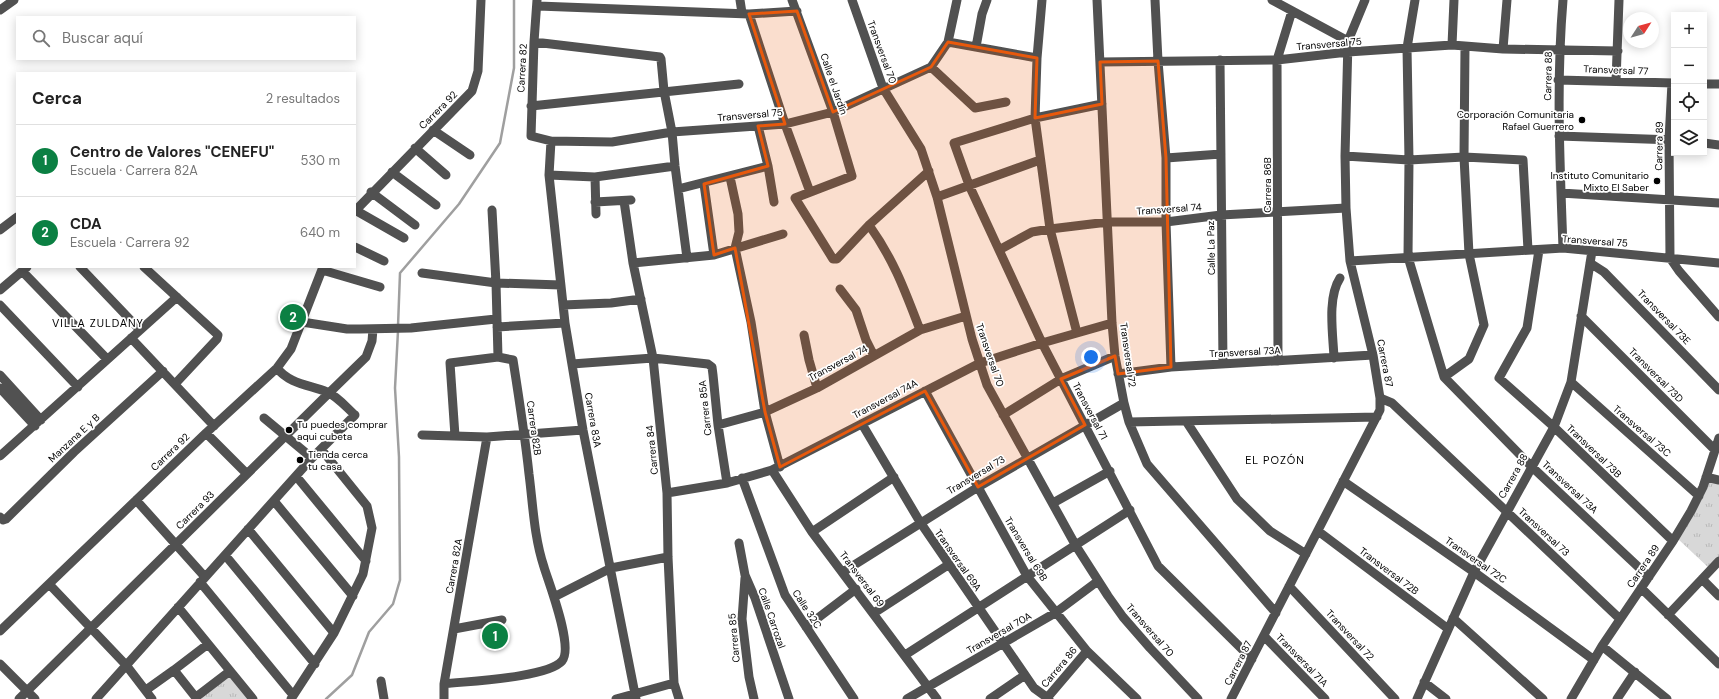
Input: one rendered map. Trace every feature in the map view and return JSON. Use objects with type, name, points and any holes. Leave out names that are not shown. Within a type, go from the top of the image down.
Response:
[{"type":"street","points":[[0,10],[14,0]]},
{"type":"street","name":"Carrera 92","points":[[356,209],[371,192],[472,92],[478,71],[481,0]]},
{"type":"street","points":[[740,0],[810,192],[795,198],[833,259],[837,259],[869,225],[929,171]]},
{"type":"street","name":"Calle el Jardín","points":[[792,0],[833,112],[852,176],[810,192]]},
{"type":"street","name":"Transversal 70","points":[[853,0],[883,88],[918,144],[929,171],[937,197],[966,316],[987,385],[1076,546],[1098,581],[1123,617],[1154,653],[1198,699]]},
{"type":"street","points":[[957,0],[948,42],[931,67],[975,108],[1006,102]]},
{"type":"street","points":[[976,47],[982,14],[987,0]]},
{"type":"street","points":[[1042,0],[1037,58],[1035,118],[1050,228],[1077,332]]},
{"type":"street","name":"Transversal 72","points":[[1097,0],[1112,323],[1118,374],[1129,422],[1147,464],[1276,613]]},
{"type":"street","points":[[1156,0],[1158,61],[1166,158],[1166,222],[1170,367]]},
{"type":"street","name":"Carrera 87","points":[[1231,699],[1380,410],[1380,398],[1373,355],[1350,261],[1346,208],[1345,156],[1348,41],[1365,0]]},
{"type":"street","points":[[1415,0],[1407,48],[1409,160],[1408,257],[1444,378],[1469,359],[1484,325],[1469,254],[1464,157],[1466,47]]},
{"type":"street","points":[[1452,45],[1454,0]]},
{"type":"street","points":[[1503,49],[1507,0]]},
{"type":"street","name":"Carrera 88","points":[[1563,0],[1558,80],[1563,248]]},
{"type":"street","points":[[1616,81],[1619,0]]},
{"type":"street","points":[[1277,1],[1292,11],[1348,41]]},
{"type":"street","points":[[538,3],[746,13],[797,11]]},
{"type":"street","name":"Carrera 82","points":[[531,136],[534,42],[538,3]]},
{"type":"street","name":"Carrera 86B","points":[[1278,361],[1277,60],[1292,11]]},
{"type":"street","points":[[534,42],[660,57],[664,91],[672,132],[687,258]]},
{"type":"street","points":[[948,42],[1037,58]]},
{"type":"street","name":"Transversal 75","points":[[1100,62],[1277,60],[1348,52],[1452,45],[1503,49],[1618,51]]},
{"type":"street","name":"Calle La Paz","points":[[1220,60],[1223,364]]},
{"type":"street","name":"Transversal 75","points":[[531,136],[551,141],[612,142],[672,132],[785,124],[833,112],[931,67]]},
{"type":"street","name":"Transversal 77","points":[[1558,80],[1671,83]]},
{"type":"street","points":[[531,106],[739,84]]},
{"type":"street","name":"Carrera 89","points":[[1672,120],[1673,84]]},
{"type":"street","points":[[1707,84],[1719,84]]},
{"type":"street","points":[[1035,118],[1102,104]]},
{"type":"street","name":"Transversal 71","points":[[1035,118],[954,143],[969,185],[1042,343],[1110,471],[1158,566],[1252,659]]},
{"type":"street","points":[[758,126],[768,166],[774,202]]},
{"type":"street","points":[[433,130],[470,155]]},
{"type":"street","points":[[1559,136],[1671,140]]},
{"type":"street","name":"Carrera 83A","points":[[551,141],[549,175],[565,324],[583,430],[635,696]]},
{"type":"street","points":[[1707,144],[1719,145]]},
{"type":"street","points":[[415,148],[446,175]]},
{"type":"street","points":[[1166,158],[1221,154]]},
{"type":"street","points":[[1345,156],[1409,160],[1464,157],[1523,160],[1528,250]]},
{"type":"street","name":"Carrera 89","points":[[1670,258],[1669,200],[1671,156]]},
{"type":"street","points":[[937,197],[1040,160]]},
{"type":"street","points":[[549,175],[595,177],[675,166]]},
{"type":"street","points":[[678,189],[704,184],[768,166]]},
{"type":"street","points":[[392,172],[436,205]]},
{"type":"street","points":[[595,177],[596,214]]},
{"type":"street","points":[[730,177],[738,214],[739,232],[735,248]]},
{"type":"street","points":[[704,184],[714,254]]},
{"type":"street","points":[[371,192],[415,225]]},
{"type":"street","points":[[1561,193],[1719,203]]},
{"type":"street","name":"Carrera 84","points":[[595,202],[628,201],[633,263],[653,358],[668,493],[668,557],[674,683],[679,699]]},
{"type":"street","name":"Transversal 74","points":[[999,250],[1032,232],[1050,228],[1108,222],[1166,222],[1221,216],[1346,208]]},
{"type":"street","points":[[455,436],[450,363],[498,357],[492,210]]},
{"type":"street","points":[[356,211],[404,238]]},
{"type":"street","points":[[0,230],[16,217]]},
{"type":"street","points":[[869,225],[886,249],[899,275],[920,330]]},
{"type":"street","points":[[633,263],[714,254],[783,234]]},
{"type":"street","points":[[356,247],[384,261]]},
{"type":"street","name":"Transversal 69","points":[[735,248],[751,322],[776,468],[812,532],[938,699]]},
{"type":"street","name":"Transversal 75","points":[[1350,261],[1563,248],[1719,262]]},
{"type":"street","name":"Transversal 73B","points":[[1539,250],[1527,328],[1498,378],[1554,427],[1673,541]]},
{"type":"street","name":"Carrera 88","points":[[1416,699],[1447,628],[1474,572],[1506,511],[1554,427],[1571,382],[1592,251]]},
{"type":"street","points":[[1670,258],[1680,272],[1719,317]]},
{"type":"street","name":"Transversal 73E","points":[[1590,263],[1604,272],[1719,390]]},
{"type":"street","points":[[81,268],[140,330]]},
{"type":"street","points":[[145,268],[218,335],[217,339],[175,384]]},
{"type":"street","points":[[323,268],[380,287]]},
{"type":"street","name":"Carrera 92","points":[[0,631],[206,433],[277,368],[291,349],[323,268]]},
{"type":"street","points":[[0,290],[24,269],[107,359]]},
{"type":"street","points":[[422,273],[496,283],[561,286]]},
{"type":"street","points":[[1334,358],[1333,298],[1336,284],[1340,278]]},
{"type":"street","points":[[840,288],[856,310],[866,340],[874,356]]},
{"type":"street","points":[[0,456],[177,297]]},
{"type":"street","points":[[563,305],[611,303],[641,299]]},
{"type":"street","points":[[0,305],[78,387]]},
{"type":"street","name":"Transversal 74","points":[[718,425],[766,412],[817,388],[920,330],[966,316]]},
{"type":"street","name":"Transversal 73D","points":[[1581,316],[1715,450]]},
{"type":"street","points":[[302,322],[347,329],[411,328],[497,323],[565,324]]},
{"type":"street","name":"Transversal 74A","points":[[668,493],[727,482],[776,468],[980,363],[1077,332],[1112,323]]},
{"type":"street","name":"Carrera 93","points":[[19,699],[366,357],[372,341],[374,329]]},
{"type":"street","points":[[804,335],[808,360],[817,388]]},
{"type":"street","points":[[131,338],[214,426]]},
{"type":"street","name":"Transversal 73A","points":[[1118,374],[1170,367],[1373,355]]},
{"type":"street","points":[[1003,415],[1061,379],[1115,356]]},
{"type":"street","name":"Carrera 82B","points":[[444,684],[517,677],[541,671],[561,662],[564,658],[565,652],[563,627],[543,566],[537,536],[513,360],[498,357]]},
{"type":"street","points":[[572,364],[653,358]]},
{"type":"street","name":"Carrera 85A","points":[[653,358],[708,364],[712,367],[718,425],[727,482]]},
{"type":"street","points":[[101,697],[126,665],[202,580],[312,458],[355,415],[329,393],[303,385],[282,374],[277,368]]},
{"type":"street","name":"Manzana E y B","points":[[1,518],[6,519],[74,452],[163,371]]},
{"type":"street","points":[[0,375],[38,423]]},
{"type":"street","name":"Transversal 73A","points":[[1444,378],[1531,466],[1649,577]]},
{"type":"street","name":"Transversal 73C","points":[[1571,382],[1699,496]]},
{"type":"street","points":[[0,388],[38,423]]},
{"type":"street","name":"Transversal 69B","points":[[925,391],[1027,576],[1055,613],[1087,651],[1137,699]]},
{"type":"street","name":"Transversal 73","points":[[1380,398],[1392,403],[1620,619]]},
{"type":"street","name":"Transversal 73","points":[[843,572],[920,522],[1027,457],[1124,403]]},
{"type":"street","points":[[1129,422],[1377,417]]},
{"type":"street","points":[[264,418],[312,458]]},
{"type":"street","points":[[1186,421],[1237,499],[1270,531],[1306,554]]},
{"type":"street","name":"Transversal 69A","points":[[862,424],[920,522],[948,565],[1034,688],[1048,699]]},
{"type":"street","points":[[422,435],[487,437],[524,433],[583,430]]},
{"type":"street","points":[[206,433],[247,474]]},
{"type":"street","name":"Carrera 82A","points":[[444,699],[444,684],[487,437]]},
{"type":"street","name":"Carrera 89","points":[[1571,699],[1602,646],[1673,541],[1699,496],[1719,438]]},
{"type":"street","points":[[136,500],[175,544],[292,697],[334,633],[353,596],[363,574],[372,528],[366,506],[321,449]]},
{"type":"street","points":[[1053,503],[1110,471]]},
{"type":"street","points":[[296,476],[366,561]]},
{"type":"street","points":[[812,532],[894,477]]},
{"type":"street","points":[[1706,477],[1719,480]]},
{"type":"street","name":"Calle 32C","points":[[742,478],[784,596],[854,699]]},
{"type":"street","name":"Transversal 72C","points":[[1344,481],[1474,572],[1594,660]]},
{"type":"street","points":[[274,501],[353,596]]},
{"type":"street","points":[[905,655],[1130,510]]},
{"type":"street","points":[[248,529],[334,633]]},
{"type":"street","name":"Transversal 72B","points":[[1318,532],[1447,628]]},
{"type":"street","name":"Calle Carrozal","points":[[739,543],[745,575],[789,699]]},
{"type":"street","points":[[225,555],[315,664]]},
{"type":"street","points":[[554,597],[611,568],[668,557]]},
{"type":"street","points":[[1668,615],[1719,561]]},
{"type":"street","points":[[874,613],[948,565]]},
{"type":"street","name":"Carrera 85","points":[[745,575],[742,619],[749,677],[754,699]]},
{"type":"street","points":[[1702,579],[1719,596]]},
{"type":"street","name":"Transversal 70A","points":[[907,699],[1055,613],[1098,581]]},
{"type":"street","points":[[50,584],[126,665],[152,699]]},
{"type":"street","name":"Transversal 72","points":[[1289,586],[1395,699]]},
{"type":"street","points":[[1641,588],[1719,664]]},
{"type":"street","points":[[806,627],[856,589]]},
{"type":"street","points":[[178,607],[253,699]]},
{"type":"street","points":[[1453,618],[1543,699]]},
{"type":"street","points":[[454,629],[502,620]]},
{"type":"street","name":"Transversal 71A","points":[[1264,636],[1325,699]]},
{"type":"street","points":[[146,690],[208,644]]},
{"type":"street","points":[[1602,646],[1667,699]]},
{"type":"street","name":"Carrera 86","points":[[1048,699],[1087,651]]},
{"type":"street","points":[[0,664],[35,699]]},
{"type":"street","points":[[174,670],[197,698],[230,671]]},
{"type":"street","points":[[1617,699],[1635,672]]},
{"type":"street","points":[[990,699],[1025,675]]},
{"type":"street","points":[[381,681],[384,699]]},
{"type":"street","points":[[1424,682],[1446,699]]},
{"type":"street","points":[[616,699],[635,696],[674,683]]},
{"type":"highlighted area","points":[[797,11],[833,112],[931,67],[948,42],[1037,58],[1035,118],[1102,104],[1100,62],[1158,61],[1166,158],[1171,367],[1118,374],[1115,356],[1061,379],[1085,425],[978,487],[925,391],[780,467],[765,412],[735,248],[714,255],[704,184],[768,166],[758,126],[785,124],[749,14]]},
{"type":"green space","points":[[1708,480],[1719,483],[1719,557],[1709,568],[1678,539]]},
{"type":"green space","points":[[230,674],[250,699],[201,698]]},
{"type":"waterway","points":[[398,326],[400,273],[459,204],[500,143],[514,68],[514,0]]},
{"type":"waterway","points":[[326,699],[352,675],[369,632],[393,604],[400,580],[399,457],[395,388],[398,331]]},
{"type":"place","name":"Corporación Comunitaria Rafael Guerrero","points":[[1582,120]]},
{"type":"place","name":"Instituto Comunitario Mixto El Saber","points":[[1657,181]]},
{"type":"place","name":"CDA","points":[[293,317]]},
{"type":"place","name":"Tu puedes comprar aqui cubeta","points":[[289,430]]},
{"type":"place","name":"Tienda cerca tu casa","points":[[300,460]]},
{"type":"place","name":"Centro de Valores \"CENEFU\"","points":[[495,636]]},
{"type":"district","name":"VILLA ZULDANY","points":[[98,323]]},
{"type":"district","name":"EL POZÓN","points":[[1275,460]]}]
